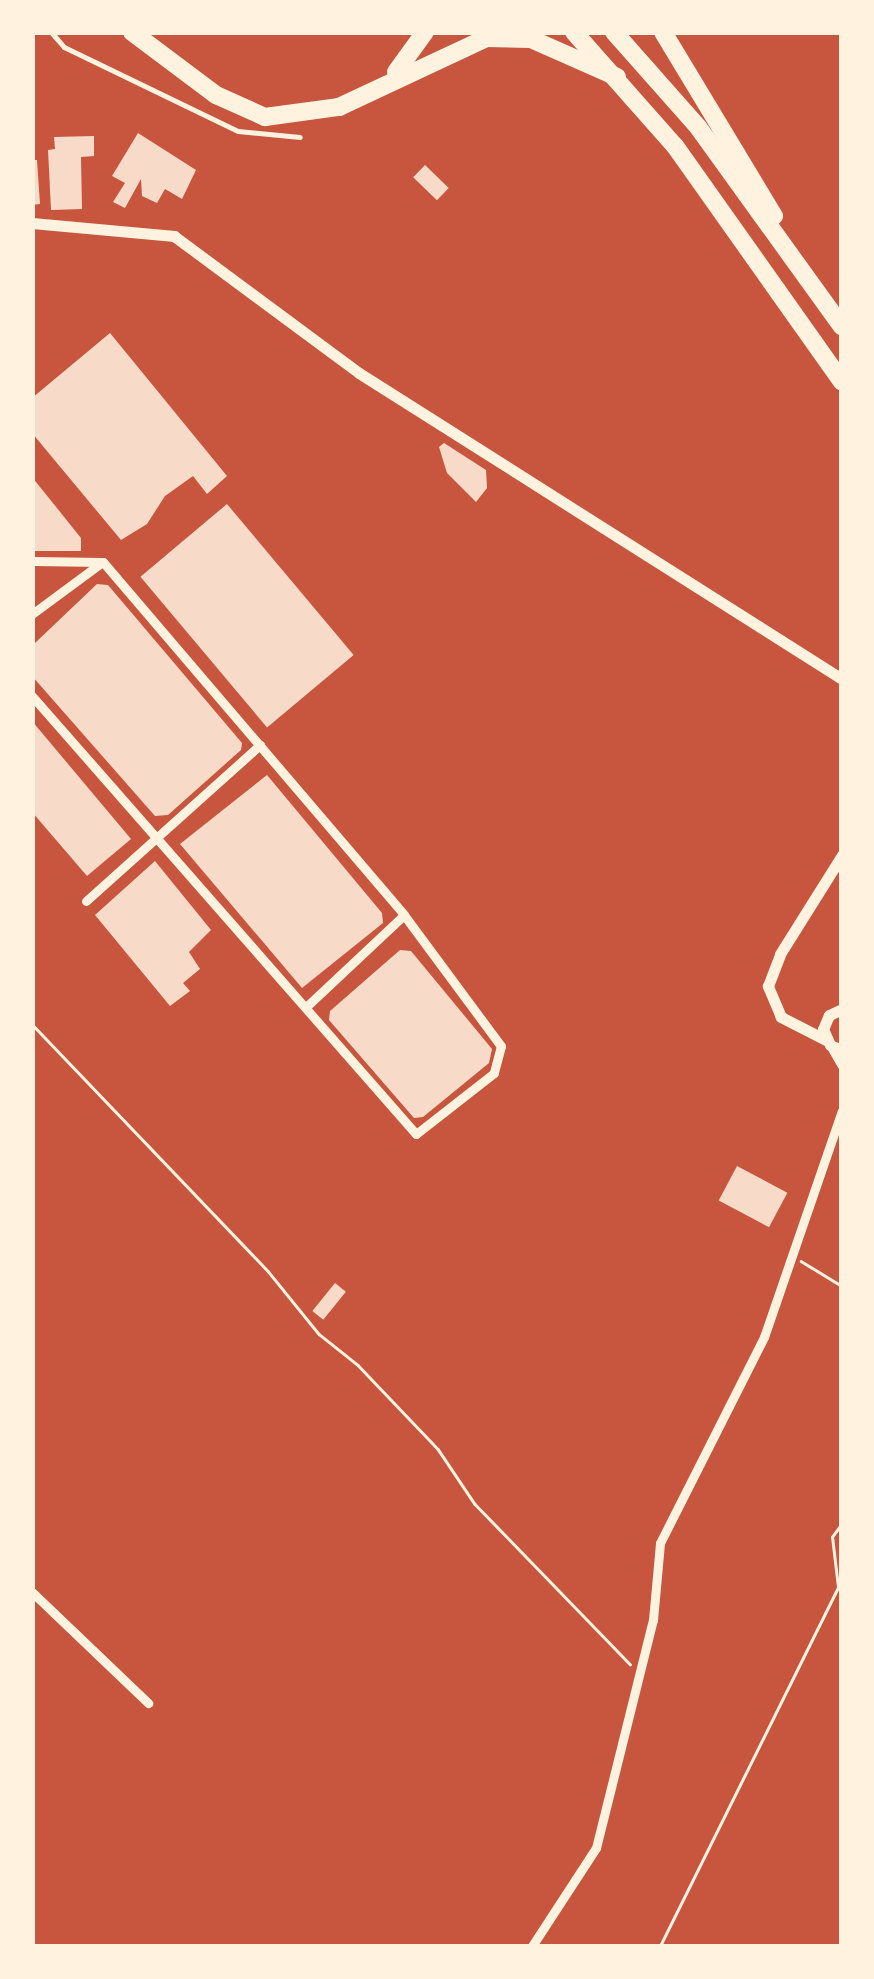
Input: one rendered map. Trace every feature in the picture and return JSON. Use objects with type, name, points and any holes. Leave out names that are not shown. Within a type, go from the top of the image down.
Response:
[{"type":"highway","points":[[132,32],[216,95],[266,117],[314,114],[460,45],[510,36],[553,46],[617,77]]},
{"type":"highway","points":[[390,79],[425,32]]},
{"type":"highway","points":[[574,32],[617,77],[728,216],[842,382]]},
{"type":"highway","points":[[614,32],[698,127],[842,328]]},
{"type":"highway","points":[[663,32],[764,194],[793,258]]},
{"type":"street","points":[[32,223],[174,236],[359,373],[842,679]]},
{"type":"street","points":[[32,560],[103,562],[404,915],[501,1046],[494,1073],[416,1134],[32,696]]},
{"type":"street","points":[[32,614],[103,562]]},
{"type":"street","points":[[86,901],[260,746]]},
{"type":"street","points":[[832,1045],[790,1023],[770,998],[772,971],[842,855]]},
{"type":"street","points":[[307,1006],[404,915]]},
{"type":"street","points":[[842,993],[828,1017],[832,1045],[842,1066]]},
{"type":"street","points":[[790,1023],[828,1017],[842,1009]]},
{"type":"street","points":[[532,1946],[596,1848],[653,1620],[660,1543],[747,1376],[842,1111]]},
{"type":"street","points":[[32,1592],[148,1704]]},
{"type":"lane","points":[[51,32],[64,47],[238,131],[300,138]]},
{"type":"path","points":[[32,1024],[268,1271],[319,1334],[358,1365],[438,1449],[474,1504],[638,1673]]},
{"type":"path","points":[[792,1254],[842,1286]]},
{"type":"path","points":[[660,1946],[838,1587],[832,1536],[842,1523]]},
{"type":"path","points":[[835,1560],[842,1564]]},
{"type":"building","points":[[138,133],[196,170],[182,199],[165,189],[157,203],[142,196],[141,179],[125,208],[113,202],[125,183],[112,176]]},
{"type":"building","points":[[94,136],[94,156],[81,157],[82,209],[51,210],[48,150],[55,149],[54,137]]},
{"type":"building","points":[[32,160],[37,160],[40,204],[32,205]]},
{"type":"building","points":[[425,165],[449,188],[437,200],[413,177]]},
{"type":"building","points":[[110,333],[227,476],[207,494],[193,476],[165,496],[147,524],[121,540],[32,433],[32,398]]},
{"type":"building","points":[[444,443],[486,470],[487,488],[476,502],[447,473],[439,447]]},
{"type":"building","points":[[32,477],[81,538],[81,551],[32,551]]},
{"type":"building","points":[[227,504],[354,655],[267,728],[140,577]]},
{"type":"building","points":[[97,584],[108,585],[242,743],[241,750],[168,815],[155,816],[32,676],[35,643]]},
{"type":"building","points":[[32,721],[131,839],[87,876],[32,812]]},
{"type":"building","points":[[267,775],[382,913],[383,923],[302,988],[180,844]]},
{"type":"building","points":[[155,861],[211,930],[189,952],[200,969],[183,983],[190,991],[170,1006],[95,915]]},
{"type":"building","points":[[400,950],[411,951],[492,1049],[489,1063],[423,1117],[414,1118],[329,1020],[330,1011]]},
{"type":"building","points":[[737,1166],[787,1193],[769,1227],[719,1200]]},
{"type":"building","points":[[335,1283],[346,1292],[323,1320],[312,1311]]}]
